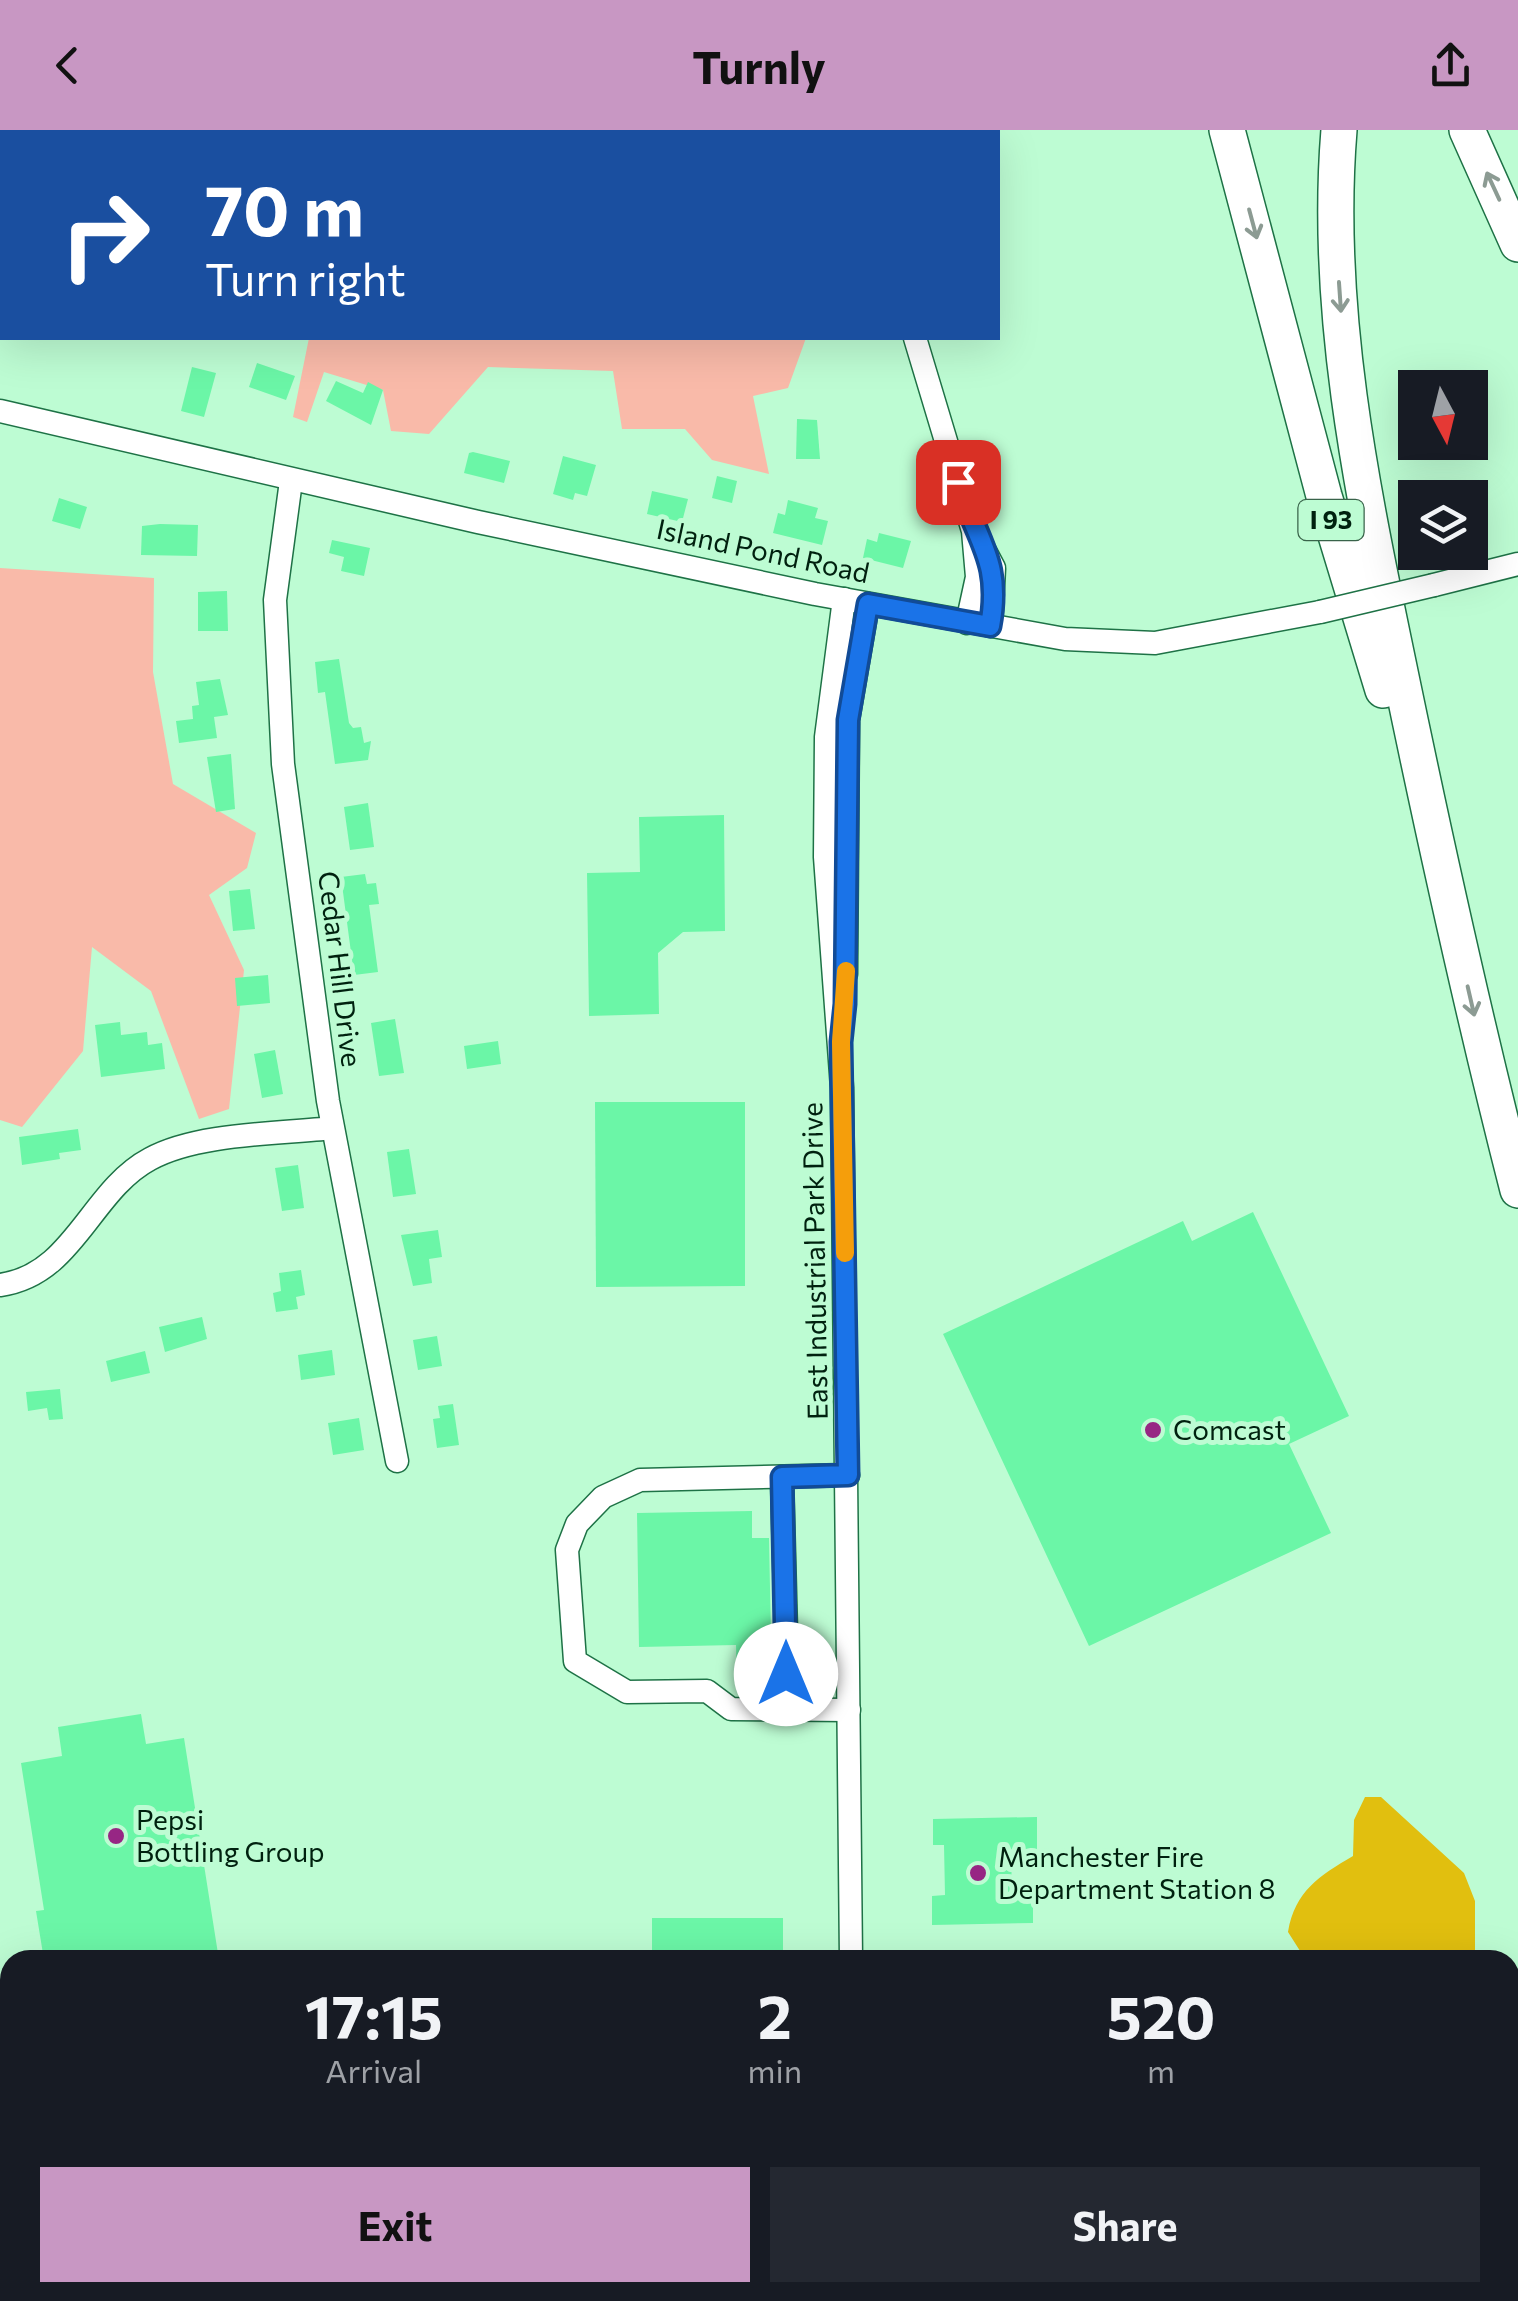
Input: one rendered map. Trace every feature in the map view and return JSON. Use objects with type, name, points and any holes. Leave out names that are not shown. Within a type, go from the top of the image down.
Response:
[{"type":"highway","name":"I 93","points":[[1227,130],[1324,496],[1448,906],[1518,1190]]},
{"type":"highway","points":[[1339,130],[1337,250],[1349,403],[1362,486],[1448,906]]},
{"type":"highway","points":[[1467,130],[1518,244]]},
{"type":"street","points":[[916,340],[973,531],[979,624]]},
{"type":"street","name":"Island Pond Road","points":[[0,410],[292,480],[844,599],[1065,639],[1155,642],[1320,612],[1518,564]]},
{"type":"street","name":"Cedar Hill Drive","points":[[292,480],[275,600],[283,764],[332,1128],[397,1461]]},
{"type":"street","name":"East Industrial Park Drive","points":[[844,599],[828,724],[826,798],[829,925],[841,1042],[851,1950]]},
{"type":"street","name":"East Industrial Park Drive","points":[[841,1042],[845,1004],[848,720],[868,604]]},
{"type":"street","points":[[0,1285],[32,1276],[50,1264],[118,1182],[152,1157],[192,1144],[332,1128]]},
{"type":"street","points":[[848,1475],[640,1480],[603,1497],[578,1524],[568,1550],[575,1662],[627,1692],[708,1691],[731,1709],[849,1710]]},
{"type":"street","points":[[782,1477],[788,1709]]},
{"type":"shaded area","points":[[309,340],[805,340],[788,388],[753,396],[769,474],[712,460],[685,429],[622,429],[613,371],[488,367],[429,434],[391,431],[383,390],[324,372],[307,422],[293,417]]},
{"type":"shaded area","points":[[0,568],[154,578],[153,672],[173,784],[256,833],[247,868],[209,895],[244,970],[229,1109],[199,1119],[151,991],[92,947],[83,1051],[22,1127],[0,1120]]},
{"type":"shaded area","points":[[1365,1797],[1381,1797],[1464,1873],[1475,1901],[1475,1950],[1299,1950],[1288,1932],[1296,1906],[1310,1886],[1353,1856],[1354,1820]]},
{"type":"building","points":[[257,363],[295,376],[286,400],[249,387]]},
{"type":"building","points":[[192,367],[216,373],[204,417],[181,411]]},
{"type":"building","points":[[336,381],[363,393],[368,382],[383,390],[371,425],[326,401]]},
{"type":"building","points":[[797,419],[817,420],[820,459],[796,459]]},
{"type":"building","points":[[469,453],[510,461],[504,483],[464,473]]},
{"type":"building","points":[[563,456],[596,465],[587,496],[575,493],[573,500],[553,494]]},
{"type":"building","points":[[717,476],[737,481],[732,503],[712,498]]},
{"type":"building","points":[[652,491],[688,499],[682,522],[647,514]]},
{"type":"building","points":[[59,498],[87,507],[80,529],[52,521]]},
{"type":"building","points":[[788,500],[818,508],[815,518],[828,521],[822,545],[773,533],[778,513],[785,515]]},
{"type":"building","points":[[198,525],[197,556],[141,555],[142,526]]},
{"type":"building","points":[[879,533],[911,541],[903,568],[863,558],[867,539],[877,542]]},
{"type":"building","points":[[332,540],[370,548],[364,576],[341,571],[344,557],[329,553]]},
{"type":"building","points":[[227,591],[228,631],[198,631],[198,592]]},
{"type":"building","points":[[339,659],[349,723],[353,728],[361,727],[364,743],[371,741],[368,760],[335,764],[325,692],[318,693],[315,662]]},
{"type":"building","points":[[220,679],[228,715],[214,717],[217,738],[179,743],[176,721],[193,719],[192,706],[199,705],[196,682]]},
{"type":"building","points":[[231,754],[235,809],[216,812],[207,757]]},
{"type":"building","points":[[368,803],[374,847],[350,850],[344,807]]},
{"type":"building","points":[[724,815],[725,931],[683,932],[658,953],[659,1014],[589,1016],[587,873],[640,872],[639,817]]},
{"type":"building","points":[[365,874],[367,884],[376,883],[379,904],[369,905],[378,972],[354,975],[341,877]]},
{"type":"building","points":[[250,889],[255,929],[233,931],[229,891]]},
{"type":"building","points":[[268,975],[270,1003],[237,1006],[235,978]]},
{"type":"building","points":[[395,1019],[404,1073],[379,1076],[371,1023]]},
{"type":"building","points":[[120,1022],[121,1035],[147,1032],[148,1045],[162,1043],[165,1069],[101,1077],[95,1025]]},
{"type":"building","points":[[498,1041],[501,1064],[467,1069],[464,1046]]},
{"type":"building","points":[[275,1050],[283,1094],[262,1098],[254,1054]]},
{"type":"building","points":[[595,1102],[745,1102],[745,1286],[596,1287]]},
{"type":"building","points":[[78,1129],[81,1150],[59,1153],[60,1159],[22,1165],[19,1137]]},
{"type":"building","points":[[409,1149],[416,1194],[393,1197],[387,1152]]},
{"type":"building","points":[[298,1165],[304,1208],[282,1211],[275,1168]]},
{"type":"building","name":"Comcast","points":[[1253,1212],[1349,1416],[1289,1444],[1331,1533],[1089,1646],[943,1334],[1183,1221],[1192,1241]]},
{"type":"building","points":[[438,1230],[442,1257],[429,1259],[432,1283],[413,1286],[401,1235]]},
{"type":"building","points":[[301,1270],[305,1295],[296,1297],[298,1309],[276,1312],[273,1293],[281,1291],[279,1273]]},
{"type":"building","points":[[202,1317],[207,1339],[165,1352],[159,1327]]},
{"type":"building","points":[[437,1336],[442,1366],[418,1370],[413,1340]]},
{"type":"building","points":[[332,1350],[335,1375],[301,1380],[298,1355]]},
{"type":"building","points":[[145,1351],[150,1373],[111,1382],[106,1361]]},
{"type":"building","points":[[60,1389],[63,1419],[49,1420],[47,1408],[28,1411],[26,1392]]},
{"type":"building","points":[[453,1404],[459,1445],[437,1448],[433,1419],[440,1418],[438,1406]]},
{"type":"building","points":[[359,1418],[364,1450],[333,1455],[328,1423]]},
{"type":"building","points":[[752,1511],[752,1538],[769,1538],[772,1688],[737,1689],[736,1645],[639,1647],[637,1513]]},
{"type":"building","name":"Pepsi Bottling Group","points":[[141,1714],[146,1744],[184,1738],[217,1950],[42,1950],[36,1911],[44,1910],[21,1763],[62,1756],[58,1727]]},
{"type":"building","name":"Manchester Fire Department Station 8","points":[[1037,1817],[1037,1850],[1011,1850],[1012,1896],[1033,1896],[1033,1923],[932,1925],[932,1896],[945,1895],[944,1845],[933,1845],[933,1819]]},
{"type":"building","points":[[652,1918],[783,1918],[783,1950],[652,1950]]},
{"type":"slow traffic","points":[[845,1253],[841,1042],[846,971]]},
{"type":"place","name":"Comcast","points":[[1153,1430]]},
{"type":"place","name":"Pepsi Bottling Group","points":[[116,1836]]},
{"type":"place","name":"Manchester Fire Department Station 8","points":[[978,1873]]},
{"type":"route","points":[[786,1674],[782,1477],[848,1475],[841,1042],[851,688],[868,604],[990,626],[995,600],[994,568],[973,531],[958,482]]}]
